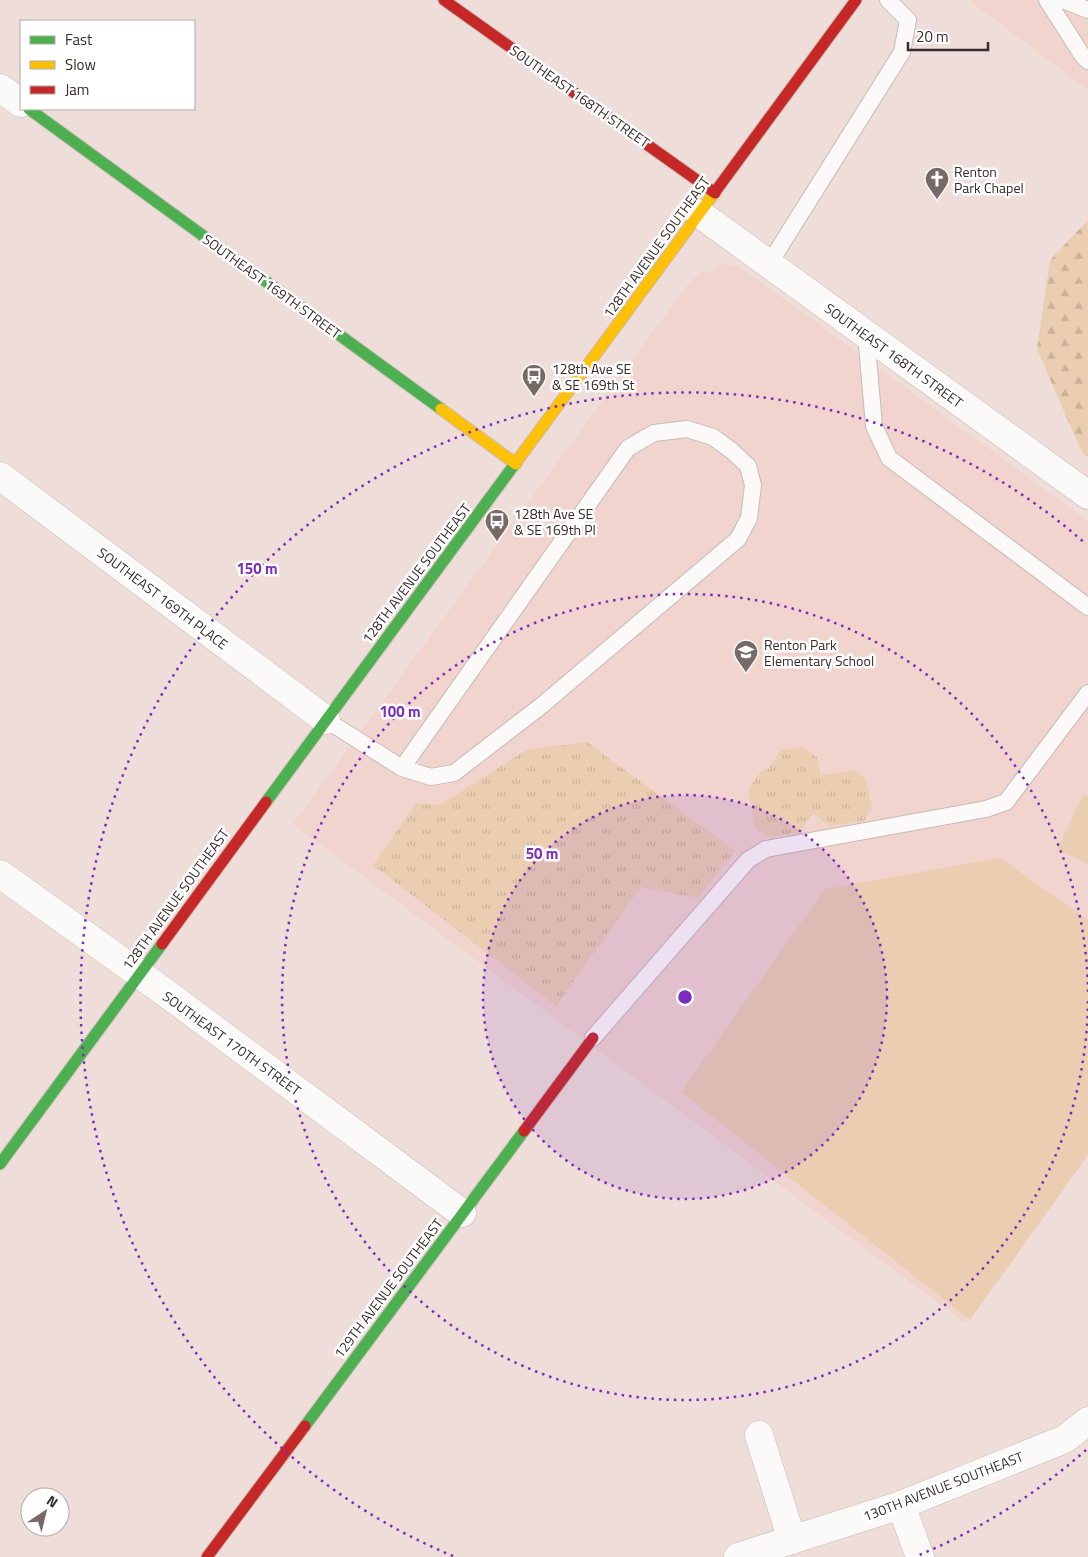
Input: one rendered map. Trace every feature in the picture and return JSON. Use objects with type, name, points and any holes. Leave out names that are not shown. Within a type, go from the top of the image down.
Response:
[{"type":"street","name":"SOUTHEAST 168TH STREET","points":[[444,0],[707,204],[769,264],[1088,495]]},
{"type":"street","name":"128TH AVENUE SOUTHEAST","points":[[0,1164],[856,0]]},
{"type":"street","points":[[0,88],[20,102]]},
{"type":"street","name":"SOUTHEAST 169TH STREET","points":[[30,110],[516,464]]},
{"type":"street","name":"SOUTHEAST 169TH PLACE","points":[[0,476],[326,720]]},
{"type":"street","name":"SOUTHEAST 170TH STREET","points":[[0,874],[139,974],[462,1213]]},
{"type":"street","name":"129TH AVENUE SOUTHEAST","points":[[207,1557],[593,1038]]},
{"type":"street","name":"130TH AVENUE SOUTHEAST","points":[[738,1557],[901,1505],[1065,1440],[1088,1421]]},
{"type":"street","points":[[758,1435],[792,1540]]},
{"type":"street","points":[[901,1505],[920,1557]]},
{"type":"lane","points":[[769,264],[902,52],[908,20],[888,0]]},
{"type":"lane","points":[[1047,0],[1086,58]]},
{"type":"lane","points":[[1064,0],[1088,8]]},
{"type":"lane","points":[[1085,0],[1088,8]]},
{"type":"lane","points":[[866,334],[874,426],[889,458],[1088,607]]},
{"type":"lane","points":[[326,720],[402,768],[431,776],[454,774],[541,706],[738,539],[750,518],[754,485],[748,466],[713,437],[687,429],[654,433],[628,448],[402,768]]},
{"type":"lane","points":[[593,1038],[748,860],[766,849],[986,809],[1006,802],[1088,693]]},
{"type":"shaded area","points":[[969,0],[1088,0],[1088,90]]},
{"type":"shaded area","name":"Renton Park Elementary School","points":[[722,263],[740,267],[1088,521],[1088,1155],[965,1323],[293,824],[688,284],[701,272],[708,273],[719,268]]},
{"type":"green space","points":[[1088,220],[1088,457],[1083,454],[1037,349],[1050,260]]},
{"type":"green space","points":[[587,742],[735,851],[698,898],[641,887],[556,1006],[373,865],[416,803],[440,805],[526,750]]},
{"type":"green space","points":[[802,747],[817,757],[821,775],[855,770],[865,778],[872,807],[864,821],[829,826],[813,813],[800,832],[769,838],[755,827],[748,790],[761,771],[768,769],[781,750]]},
{"type":"green space","points":[[1084,794],[1088,796],[1088,864],[1057,849]]},
{"type":"green space","points":[[1000,858],[1088,920],[1088,1155],[970,1320],[681,1092],[825,889]]},
{"type":"traffic: fast","points":[[30,110],[441,409]]},
{"type":"traffic: fast","points":[[266,802],[517,461]]},
{"type":"traffic: fast","points":[[0,1164],[162,944]]},
{"type":"traffic: fast","points":[[305,1426],[524,1131]]},
{"type":"traffic: slow","points":[[517,461],[715,192]]},
{"type":"traffic: slow","points":[[441,409],[516,464]]},
{"type":"traffic: jam","points":[[444,0],[715,193]]},
{"type":"traffic: jam","points":[[715,192],[856,0]]},
{"type":"traffic: jam","points":[[162,944],[266,802]]},
{"type":"traffic: jam","points":[[524,1131],[593,1038]]},
{"type":"traffic: jam","points":[[207,1557],[305,1426]]},
{"type":"place","name":"Renton Park Chapel","points":[[937,200]]},
{"type":"place","name":"128th Ave SE & SE 169th St","points":[[534,397]]},
{"type":"place","name":"128th Ave SE & SE 169th Pl","points":[[497,542]]},
{"type":"place","name":"Renton Park Elementary School","points":[[746,673]]}]
